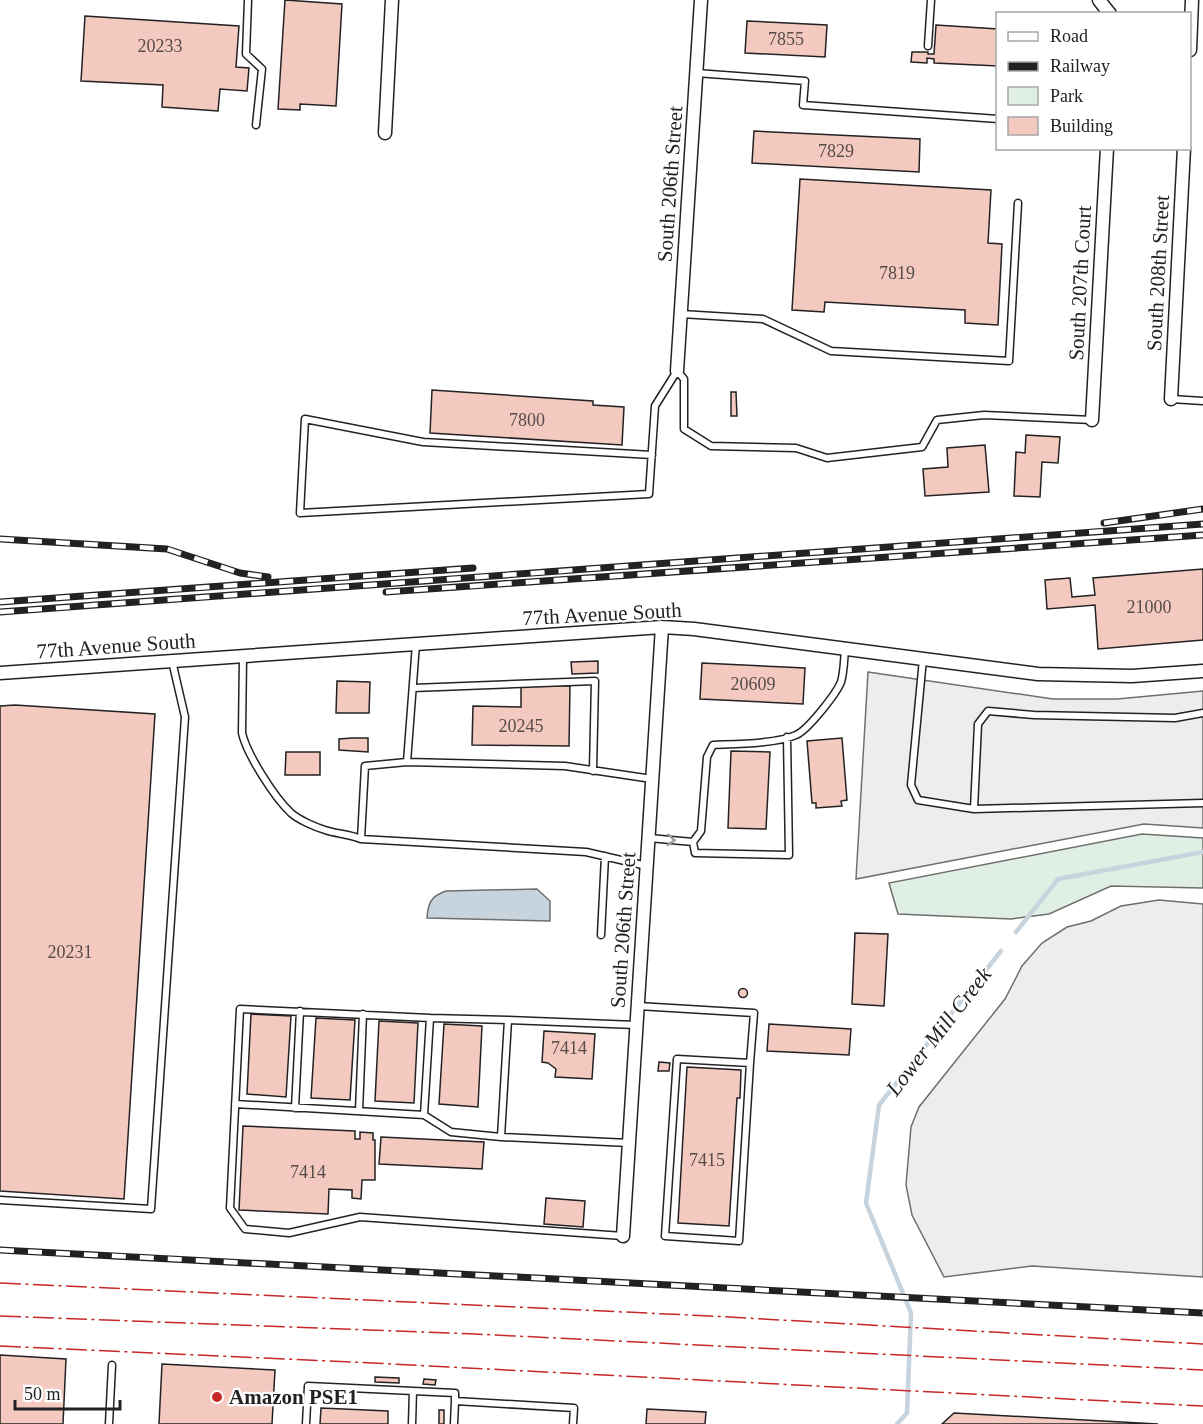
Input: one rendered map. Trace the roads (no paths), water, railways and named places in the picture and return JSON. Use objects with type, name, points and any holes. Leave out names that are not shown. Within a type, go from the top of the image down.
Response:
[{"type":"street","points":[[385,133],[393,0]]},
{"type":"street","name":"South 206th Street","points":[[677,370],[701,0]]},
{"type":"street","points":[[1191,25],[1192,0]]},
{"type":"street","name":"South 207th Court","points":[[1092,420],[1107,150]]},
{"type":"street","name":"South 208th Street","points":[[1171,399],[1184,150]]},
{"type":"street","name":"South 206th Street","points":[[623,1236],[662,627]]},
{"type":"street","name":"77th Avenue South","points":[[0,673],[662,627],[694,629],[1053,675],[1132,676],[1203,671]]},
{"type":"lane","points":[[248,0],[246,54],[262,69],[256,125]]},
{"type":"lane","points":[[927,46],[931,0]]},
{"type":"lane","points":[[696,73],[805,81],[803,105],[996,119]]},
{"type":"lane","points":[[681,314],[764,319],[831,351],[1009,361],[1018,203]]},
{"type":"lane","points":[[652,455],[423,441],[305,419],[300,513],[649,494],[652,455],[655,406],[677,370],[684,380],[684,429],[711,446],[796,448],[827,458],[922,447],[937,420],[984,415],[1092,420]]},
{"type":"lane","points":[[1171,399],[1203,401]]},
{"type":"lane","points":[[407,762],[416,644]]},
{"type":"lane","points":[[787,737],[789,855],[695,853],[693,842],[701,831],[707,757],[713,745],[760,742],[797,735],[820,713],[840,683],[845,649]]},
{"type":"lane","points":[[243,657],[242,733],[245,745],[279,799],[293,815],[324,830],[361,839],[586,852],[647,866]]},
{"type":"lane","points":[[923,659],[911,785],[918,800],[974,808],[1203,803]]},
{"type":"lane","points":[[0,1200],[151,1209],[185,717],[172,661]]},
{"type":"lane","points":[[413,688],[595,681],[593,771]]},
{"type":"lane","points":[[974,808],[978,724],[988,711],[1034,715],[1175,718],[1203,714]]},
{"type":"lane","points":[[361,839],[365,766],[407,762],[566,766],[652,779]]},
{"type":"lane","points":[[649,838],[693,842]]},
{"type":"lane","points":[[601,935],[605,856]]},
{"type":"lane","points":[[638,1006],[754,1013],[739,1241],[665,1236],[677,1059],[750,1063]]},
{"type":"lane","points":[[623,1236],[360,1217],[289,1233],[245,1229],[230,1208],[240,1009],[636,1025]]},
{"type":"lane","points":[[295,1108],[300,1011]]},
{"type":"lane","points":[[359,1111],[363,1014]]},
{"type":"lane","points":[[424,1115],[430,1017]]},
{"type":"lane","points":[[501,1137],[508,1020]]},
{"type":"lane","points":[[235,1104],[424,1115],[451,1132],[501,1137],[629,1143]]},
{"type":"lane","points":[[109,1424],[112,1365]]},
{"type":"lane","points":[[306,1424],[308,1386],[455,1393],[454,1424]]},
{"type":"lane","points":[[412,1424],[413,1391]]},
{"type":"lane","points":[[455,1401],[574,1408],[573,1424]]},
{"type":"waterway","name":"Lower Mill Creek","points":[[1016,932],[1058,879],[1203,852]]},
{"type":"waterway","name":"Lower Mill Creek","points":[[897,1424],[907,1413],[911,1313],[866,1203],[879,1105],[1001,951]]},
{"type":"railway","points":[[1104,523],[1203,509]]},
{"type":"railway","points":[[0,612],[1203,524]]},
{"type":"railway","points":[[386,592],[1203,535]]},
{"type":"railway","points":[[0,539],[167,549],[240,573],[268,577]]},
{"type":"railway","points":[[0,602],[473,568]]},
{"type":"railway","points":[[0,1250],[1203,1313]]},
{"type":"place","name":"Amazon PSE1","points":[[217,1397]]}]
